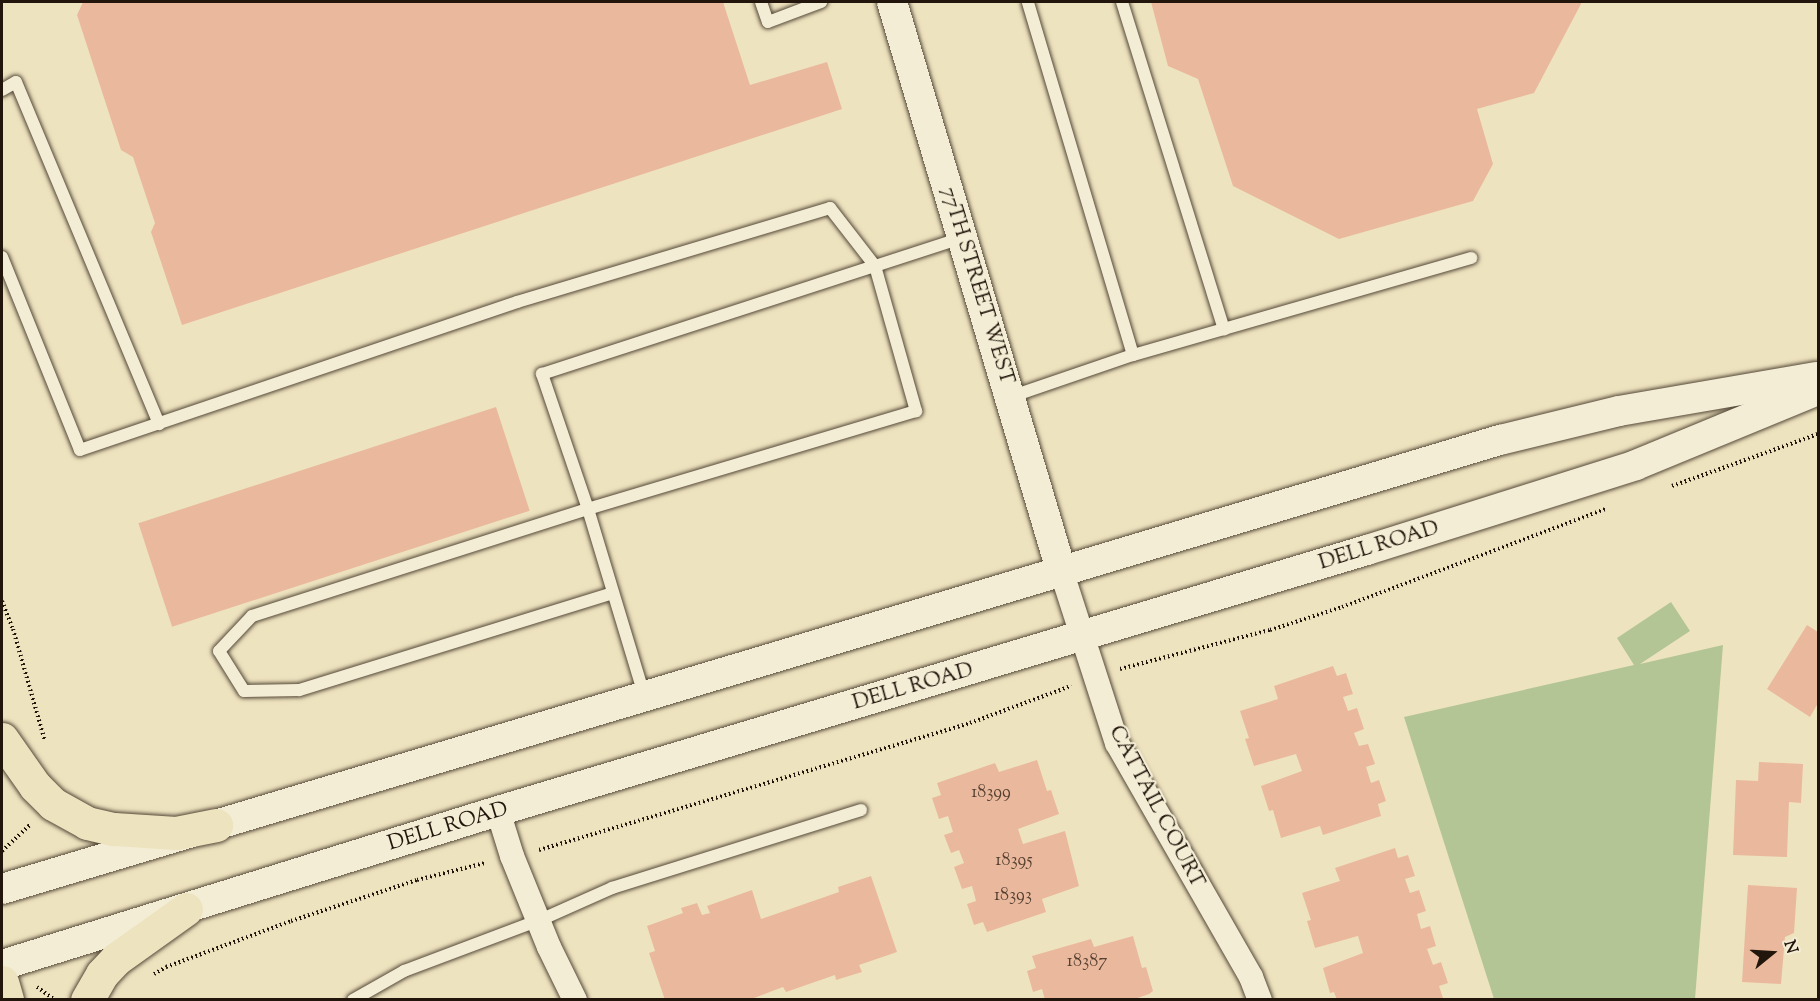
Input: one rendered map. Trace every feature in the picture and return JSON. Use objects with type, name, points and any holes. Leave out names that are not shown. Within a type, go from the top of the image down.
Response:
[{"type":"main road","points":[[2,739],[35,786],[53,804],[87,822],[114,830],[176,833],[216,825]]},
{"type":"main road","points":[[87,999],[102,974],[116,959],[186,909]]},
{"type":"main road","points":[[2,982],[7,999]]},
{"type":"street","name":"77TH STREET WEST","points":[[892,2],[1061,570]]},
{"type":"street","points":[[2,889],[1500,440],[1619,411],[1818,377]]},
{"type":"street","name":"DELL ROAD","points":[[2,964],[498,811],[1082,638],[1636,465],[1818,390]]},
{"type":"street","name":"CATTAIL COURT","points":[[1061,570],[1094,678],[1117,743],[1251,978],[1260,999]]},
{"type":"street","points":[[498,811],[512,856],[575,999]]},
{"type":"lane","points":[[761,2],[768,22],[821,2]]},
{"type":"lane","points":[[1028,2],[1133,355]]},
{"type":"lane","points":[[1122,2],[1224,330]]},
{"type":"lane","points":[[2,90],[16,82],[159,424]]},
{"type":"lane","points":[[2,257],[80,450],[516,302],[830,208],[875,266],[916,411],[588,508],[252,616],[219,651],[244,691],[299,690],[613,593]]},
{"type":"lane","points":[[644,695],[588,508],[542,374],[962,237]]},
{"type":"lane","points":[[1010,397],[1133,355],[1471,258]]},
{"type":"lane","points":[[353,999],[404,971],[540,920],[612,888],[861,810]]},
{"type":"path","points":[[1666,488],[1818,434]]},
{"type":"path","points":[[149,977],[166,967],[291,921],[417,880],[556,846],[970,723],[1131,665],[1270,630],[1342,607],[1610,508]]},
{"type":"green space","points":[[1671,602],[1690,631],[1640,664],[1723,645],[1695,999],[1494,999],[1404,717],[1634,665],[1617,638]]},
{"type":"building","points":[[83,2],[723,2],[750,85],[827,62],[842,109],[182,325],[151,232],[155,223],[133,157],[121,150],[77,15]]},
{"type":"building","points":[[1151,2],[1582,2],[1534,93],[1477,109],[1493,164],[1473,201],[1339,239],[1233,186],[1198,79],[1168,66]]},
{"type":"building","points":[[496,407],[530,511],[172,627],[138,523]]},
{"type":"building","points":[[1807,625],[1818,632],[1818,703],[1810,717],[1767,689]]},
{"type":"building","points":[[1333,666],[1337,676],[1346,673],[1353,694],[1343,697],[1348,711],[1357,708],[1364,729],[1354,733],[1359,746],[1368,744],[1375,764],[1366,767],[1371,783],[1379,780],[1386,801],[1378,804],[1381,816],[1323,835],[1320,826],[1281,838],[1273,810],[1269,811],[1261,786],[1302,771],[1296,754],[1254,766],[1245,739],[1249,738],[1240,711],[1278,699],[1274,686]]},
{"type":"building","points":[[1037,760],[1047,791],[1051,790],[1059,814],[1018,829],[1023,844],[1065,831],[1079,886],[1042,899],[1046,912],[987,932],[983,922],[974,925],[967,904],[976,901],[972,886],[962,889],[954,867],[964,863],[959,850],[951,853],[944,835],[953,832],[948,816],[939,819],[932,798],[941,795],[937,783],[995,763],[999,772]]},
{"type":"building","points":[[1759,762],[1803,764],[1801,803],[1789,802],[1787,857],[1733,855],[1736,780],[1758,781]]},
{"type":"building","points":[[1395,848],[1398,858],[1408,855],[1415,876],[1405,879],[1410,893],[1419,890],[1426,911],[1417,914],[1421,929],[1430,926],[1436,946],[1427,949],[1433,965],[1441,962],[1448,983],[1439,986],[1443,998],[1337,1000],[1334,992],[1330,993],[1323,968],[1363,953],[1358,936],[1315,948],[1307,921],[1311,920],[1302,893],[1340,881],[1335,868]]},
{"type":"building","points":[[871,876],[897,952],[859,965],[862,972],[836,980],[835,975],[786,992],[783,987],[749,1000],[665,1000],[649,953],[655,951],[647,926],[683,913],[681,908],[697,903],[702,915],[710,913],[707,906],[752,890],[761,919],[839,892],[838,887]]},
{"type":"building","points":[[1748,885],[1797,888],[1794,933],[1785,937],[1781,984],[1742,982]]},
{"type":"building","points":[[1133,936],[1142,968],[1146,967],[1153,991],[1149,994],[1132,1000],[1045,1000],[1042,989],[1033,992],[1027,971],[1036,968],[1032,956],[1091,939],[1094,947]]}]
